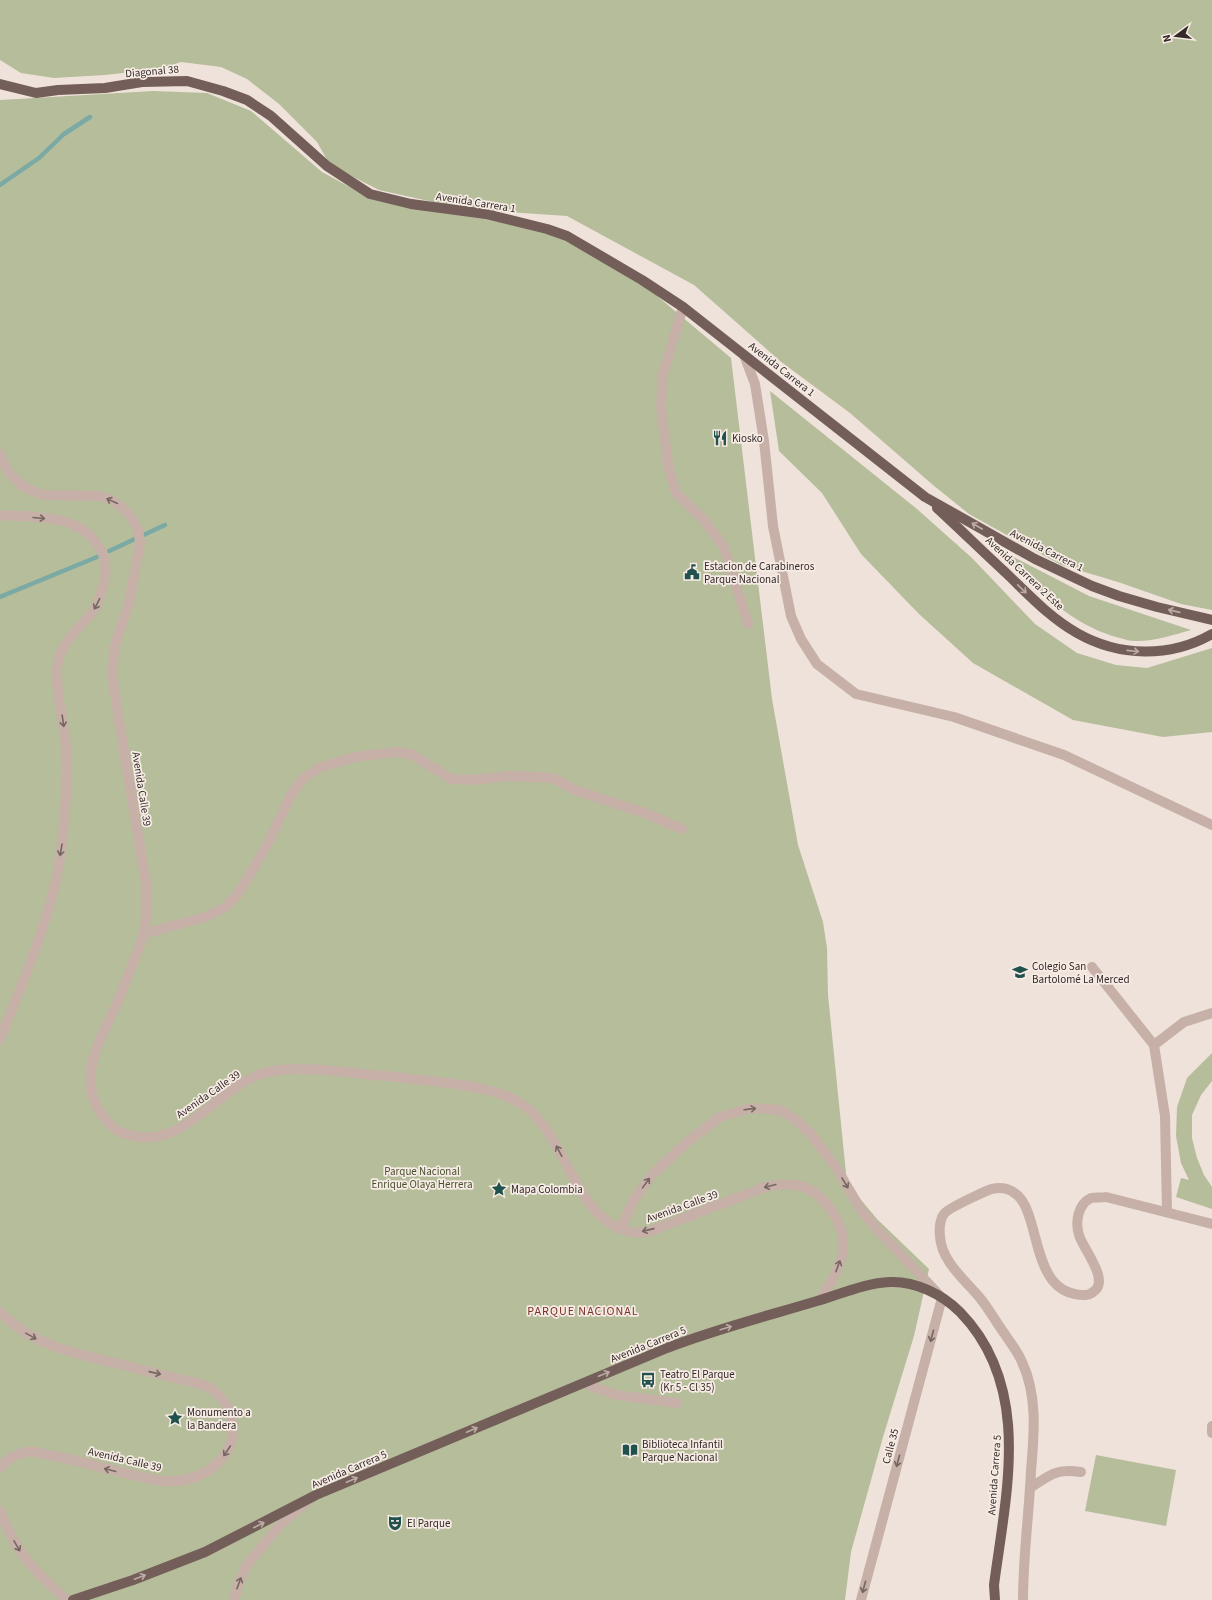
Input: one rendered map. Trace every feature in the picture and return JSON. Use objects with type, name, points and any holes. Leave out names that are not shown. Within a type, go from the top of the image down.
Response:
[{"type":"main road","name":"Diagonal 38","points":[[0,84],[36,93],[106,88],[142,82],[187,81],[248,100],[271,116],[327,166]]},
{"type":"main road","name":"Avenida Carrera 1","points":[[327,166],[370,194],[411,204],[486,214],[547,229],[567,236],[635,276],[683,307],[925,497],[1035,559],[1092,586],[1119,596],[1157,607],[1212,620]]},
{"type":"main road","name":"Avenida Carrera 2 Este","points":[[925,497],[1043,608],[1077,633],[1108,646],[1146,652],[1175,649],[1192,644],[1212,634]]},
{"type":"main road","name":"Avenida Carrera 5","points":[[73,1600],[103,1591],[205,1552],[316,1495],[583,1383],[700,1336],[855,1288],[890,1282],[906,1283],[923,1288],[942,1298],[954,1307],[981,1336],[1000,1378],[1010,1432],[1010,1456],[994,1585],[995,1600]]},
{"type":"street","points":[[683,307],[663,374],[661,407],[668,465],[676,492],[705,521],[724,547],[748,624]]},
{"type":"street","points":[[744,355],[755,384],[764,441],[773,526],[791,616],[801,640],[817,664],[856,694],[954,717],[1064,755],[1212,825]]},
{"type":"street","name":"Avenida Calle 39","points":[[0,454],[8,472],[24,487],[43,495],[98,496],[110,499],[120,505],[129,514],[138,529],[140,543],[129,603],[115,645],[112,673],[146,883],[146,903],[144,934],[117,1003],[94,1052],[91,1066],[90,1081],[92,1093],[97,1106],[105,1119],[114,1128],[124,1134],[136,1137],[149,1137],[164,1134],[178,1129],[192,1121],[235,1087],[260,1074],[293,1068],[384,1075],[477,1087],[500,1094],[522,1104],[537,1118],[556,1144],[581,1191],[596,1211],[612,1226],[632,1233],[648,1232],[765,1187],[782,1184],[795,1184],[815,1192],[827,1204],[839,1222],[843,1235],[843,1249],[838,1267],[820,1300]]},
{"type":"street","points":[[0,515],[43,518],[69,523],[82,529],[92,538],[103,553],[106,572],[101,595],[94,610],[67,641],[62,650],[58,663],[57,685],[67,749],[63,839],[55,885],[34,954],[0,1039]]},
{"type":"street","points":[[144,934],[205,917],[224,908],[237,895],[251,873],[269,841],[291,795],[303,778],[321,767],[355,757],[396,752],[413,755],[451,779],[471,780],[510,776],[553,778],[575,790],[645,813],[682,829]]},
{"type":"street","points":[[1092,967],[1154,1044],[1165,1116],[1168,1212]]},
{"type":"street","points":[[1154,1044],[1184,1022],[1212,1013]]},
{"type":"street","points":[[621,1229],[633,1201],[651,1176],[686,1142],[720,1117],[751,1108],[780,1110],[795,1119],[811,1134],[837,1169],[861,1210],[942,1298]]},
{"type":"street","points":[[1023,1600],[1035,1419],[1029,1383],[1022,1362],[982,1300],[955,1269],[943,1252],[940,1237],[940,1222],[944,1212],[988,1190],[998,1188],[1009,1189],[1019,1197],[1028,1211],[1041,1259],[1053,1280],[1069,1293],[1088,1295],[1096,1290],[1100,1283],[1098,1273],[1079,1234],[1078,1214],[1084,1204],[1092,1198],[1106,1197],[1212,1224]]},
{"type":"street","name":"Calle 35","points":[[861,1600],[942,1298]]},
{"type":"street","name":"Avenida Calle 39","points":[[0,1312],[28,1335],[54,1347],[197,1383],[213,1390],[227,1404],[232,1418],[234,1431],[232,1443],[227,1452],[208,1472],[193,1479],[174,1482],[149,1479],[109,1470],[77,1460],[29,1452],[12,1456],[0,1468]]},
{"type":"street","points":[[583,1383],[616,1394],[677,1403]]},
{"type":"street","points":[[1212,1426],[1212,1433]]},
{"type":"street","points":[[1030,1488],[1058,1471],[1067,1470],[1081,1472]]},
{"type":"street","points":[[234,1600],[246,1566],[281,1524],[316,1495]]},
{"type":"street","points":[[0,1511],[6,1527],[23,1558],[45,1582],[67,1600]]},
{"type":"green space","points":[[0,0],[1212,0],[1212,610],[1181,604],[1118,582],[1061,565],[969,514],[850,413],[780,361],[694,285],[567,216],[465,209],[379,190],[330,165],[317,142],[279,104],[247,79],[221,67],[181,62],[159,69],[105,75],[54,78],[21,73],[0,60]]},
{"type":"green space","name":"Parque Nacional Enrique Olaya Herrera","points":[[153,91],[207,93],[251,111],[322,172],[370,198],[481,215],[556,235],[637,279],[731,358],[772,699],[798,845],[823,922],[827,948],[828,995],[847,1183],[877,1219],[929,1269],[914,1336],[883,1437],[851,1552],[845,1600],[0,1600],[0,100]]},
{"type":"green space","points":[[770,391],[917,509],[972,558],[1035,624],[1077,653],[1116,665],[1147,668],[1212,648],[1212,732],[1163,737],[1073,720],[973,663],[919,614],[861,554],[822,493],[779,451]]},
{"type":"green space","points":[[992,546],[1089,596],[1191,630],[1163,638],[1141,641],[1132,641],[1101,632],[1083,623],[1050,600]]},
{"type":"green space","points":[[1212,1053],[1212,1081],[1201,1095],[1192,1115],[1192,1138],[1197,1158],[1204,1175],[1212,1187],[1212,1209],[1176,1197],[1181,1178],[1189,1180],[1181,1163],[1176,1136],[1177,1107],[1187,1078]]},
{"type":"green space","points":[[1096,1455],[1176,1470],[1166,1526],[1085,1511]]},
{"type":"waterway","points":[[0,185],[39,158],[64,134],[90,117]]},
{"type":"waterway","points":[[109,551],[165,525]]},
{"type":"waterway","points":[[0,597],[97,557]]},
{"type":"place","name":"Kiosko","points":[[720,438]]},
{"type":"place","name":"Estacion de Carabineros Parque Nacional","points":[[692,572]]},
{"type":"place","name":"Colegio San Bartolomé La Merced","points":[[1020,972]]},
{"type":"place","name":"Mapa Colombia","points":[[499,1189]]},
{"type":"place","name":"Teatro El Parque (Kr 5 - Cl 35)","points":[[648,1380]]},
{"type":"place","name":"Monumento a la Bandera","points":[[175,1418]]},
{"type":"place","name":"Biblioteca Infantil Parque Nacional","points":[[630,1450]]},
{"type":"place","name":"El Parque","points":[[395,1523]]},
{"type":"district","name":"PARQUE NACIONAL","points":[[583,1311]]}]
